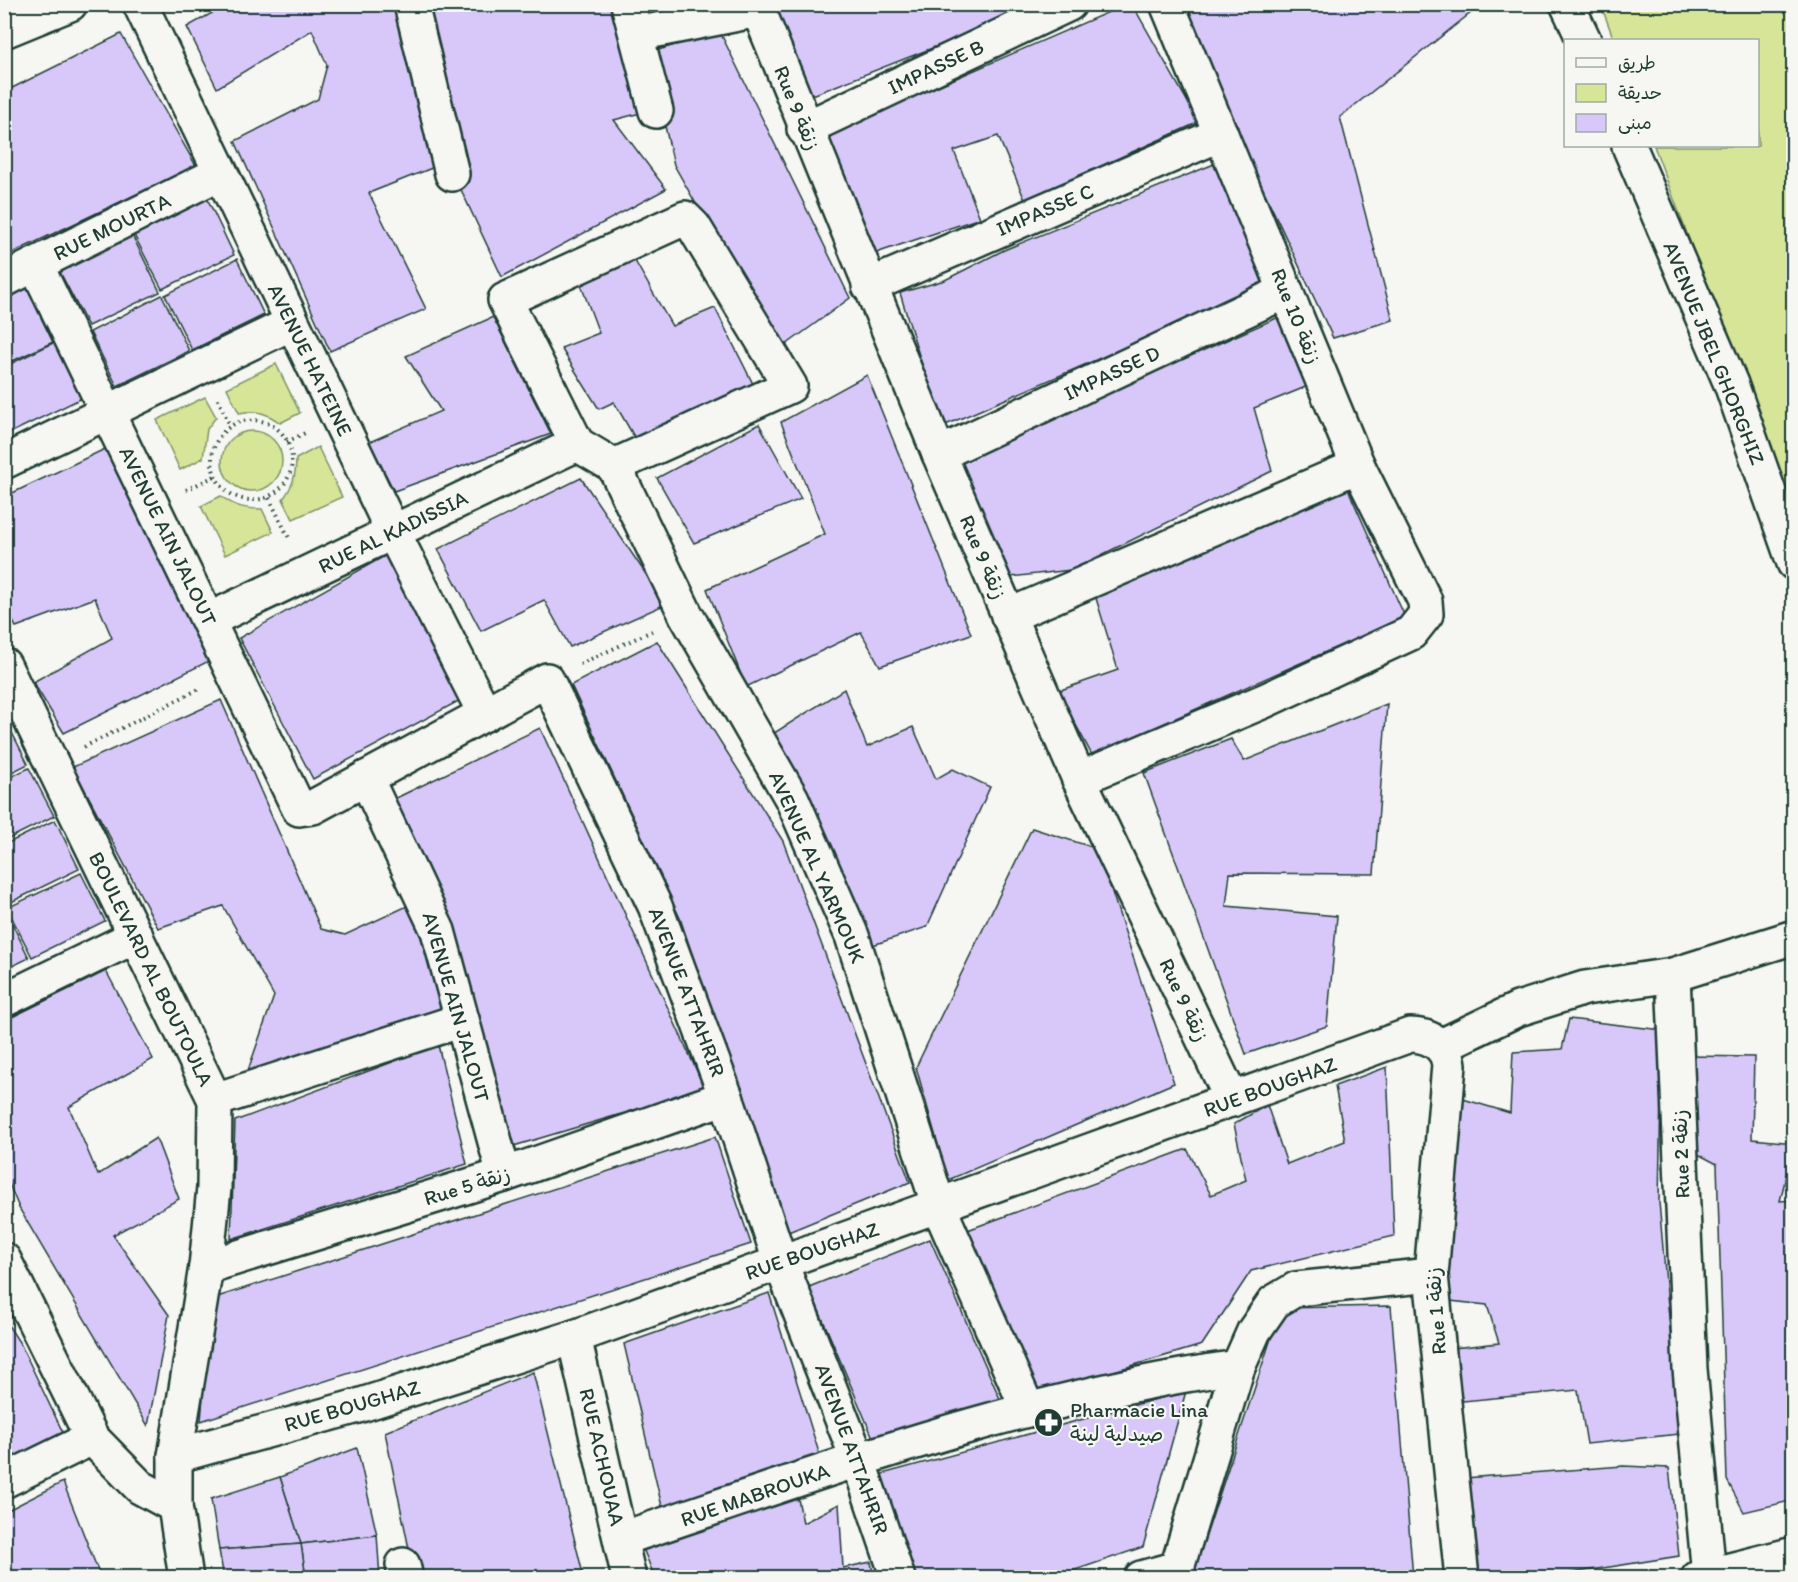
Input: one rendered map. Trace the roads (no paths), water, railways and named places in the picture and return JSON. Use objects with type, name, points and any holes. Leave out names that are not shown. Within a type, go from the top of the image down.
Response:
[{"type":"street","points":[[4,31],[70,4]]},
{"type":"street","name":"AVENUE HATEINE","points":[[140,4],[393,532],[485,714]]},
{"type":"street","points":[[411,4],[452,174]]},
{"type":"street","name":"IMPASSE B","points":[[804,129],[1069,4]]},
{"type":"street","name":"Rue 10 زنقة","points":[[1079,779],[1264,701],[1411,633],[1420,625],[1425,614],[1425,601],[1358,466],[1167,4]]},
{"type":"street","points":[[1567,4],[1584,39]]},
{"type":"street","points":[[656,111],[632,20],[757,7]]},
{"type":"street","name":"Rue 9 زنقة","points":[[757,7],[804,129],[1008,616],[1079,779],[1232,1100]]},
{"type":"street","name":"IMPASSE C","points":[[869,285],[1221,134]]},
{"type":"street","name":"AVENUE JBEL GHORGHIZ","points":[[1629,147],[1731,384],[1794,563]]},
{"type":"street","name":"RUE MOURTA","points":[[4,280],[220,173]]},
{"type":"street","points":[[685,218],[694,227],[790,386],[614,466],[577,444],[505,300],[685,218]]},
{"type":"street","name":"AVENUE AIN JALOUT","points":[[36,265],[299,809],[313,807],[366,778],[438,931],[504,1175]]},
{"type":"street","name":"IMPASSE D","points":[[939,454],[1286,291]]},
{"type":"street","points":[[4,462],[292,323]]},
{"type":"street","name":"RUE AL KADISSIA","points":[[209,620],[577,444]]},
{"type":"street","name":"AVENUE AL YARMOUK","points":[[614,466],[686,615],[792,799],[852,936],[939,1208],[1028,1410]]},
{"type":"street","points":[[1008,616],[1358,466]]},
{"type":"street","name":"AVENUE ATTAHRIR","points":[[485,714],[547,680],[655,906],[726,1097],[780,1261],[858,1460],[898,1578]]},
{"type":"street","name":"BOULEVARD AL BOUTOULA","points":[[9,683],[52,764],[215,1100],[214,1188],[206,1267],[175,1456],[175,1506],[186,1578]]},
{"type":"street","points":[[366,778],[485,714]]},
{"type":"street","points":[[4,1000],[136,936]]},
{"type":"street","points":[[1441,1046],[1518,1009],[1585,988],[1673,975],[1794,937]]},
{"type":"street","name":"Rue 2 زنقة","points":[[1673,975],[1690,1369],[1703,1577]]},
{"type":"street","points":[[215,1100],[462,1020]]},
{"type":"street","name":"RUE BOUGHAZ","points":[[175,1456],[358,1406],[574,1337],[780,1261],[939,1208],[1410,1035],[1427,1037],[1441,1046]]},
{"type":"street","name":"Rue 1 زنقة","points":[[1441,1046],[1447,1054],[1449,1065],[1431,1275],[1462,1578]]},
{"type":"street","name":"Rue 5 زنقة","points":[[206,1267],[504,1175],[726,1097]]},
{"type":"street","points":[[4,1260],[92,1438],[140,1487],[175,1506]]},
{"type":"street","points":[[1141,1578],[1176,1573],[1238,1366],[1254,1331],[1274,1302],[1289,1292],[1431,1275]]},
{"type":"street","name":"RUE ACHOUAA","points":[[574,1337],[629,1578]]},
{"type":"street","name":"RUE MABROUKA","points":[[621,1539],[858,1460],[1028,1410],[1166,1377],[1238,1366]]},
{"type":"street","points":[[4,1481],[92,1438]]},
{"type":"street","points":[[1703,1577],[1794,1554]]},
{"type":"place","name":"Pharmacie Lina صيدلية لينة","points":[[1049,1422]]}]
